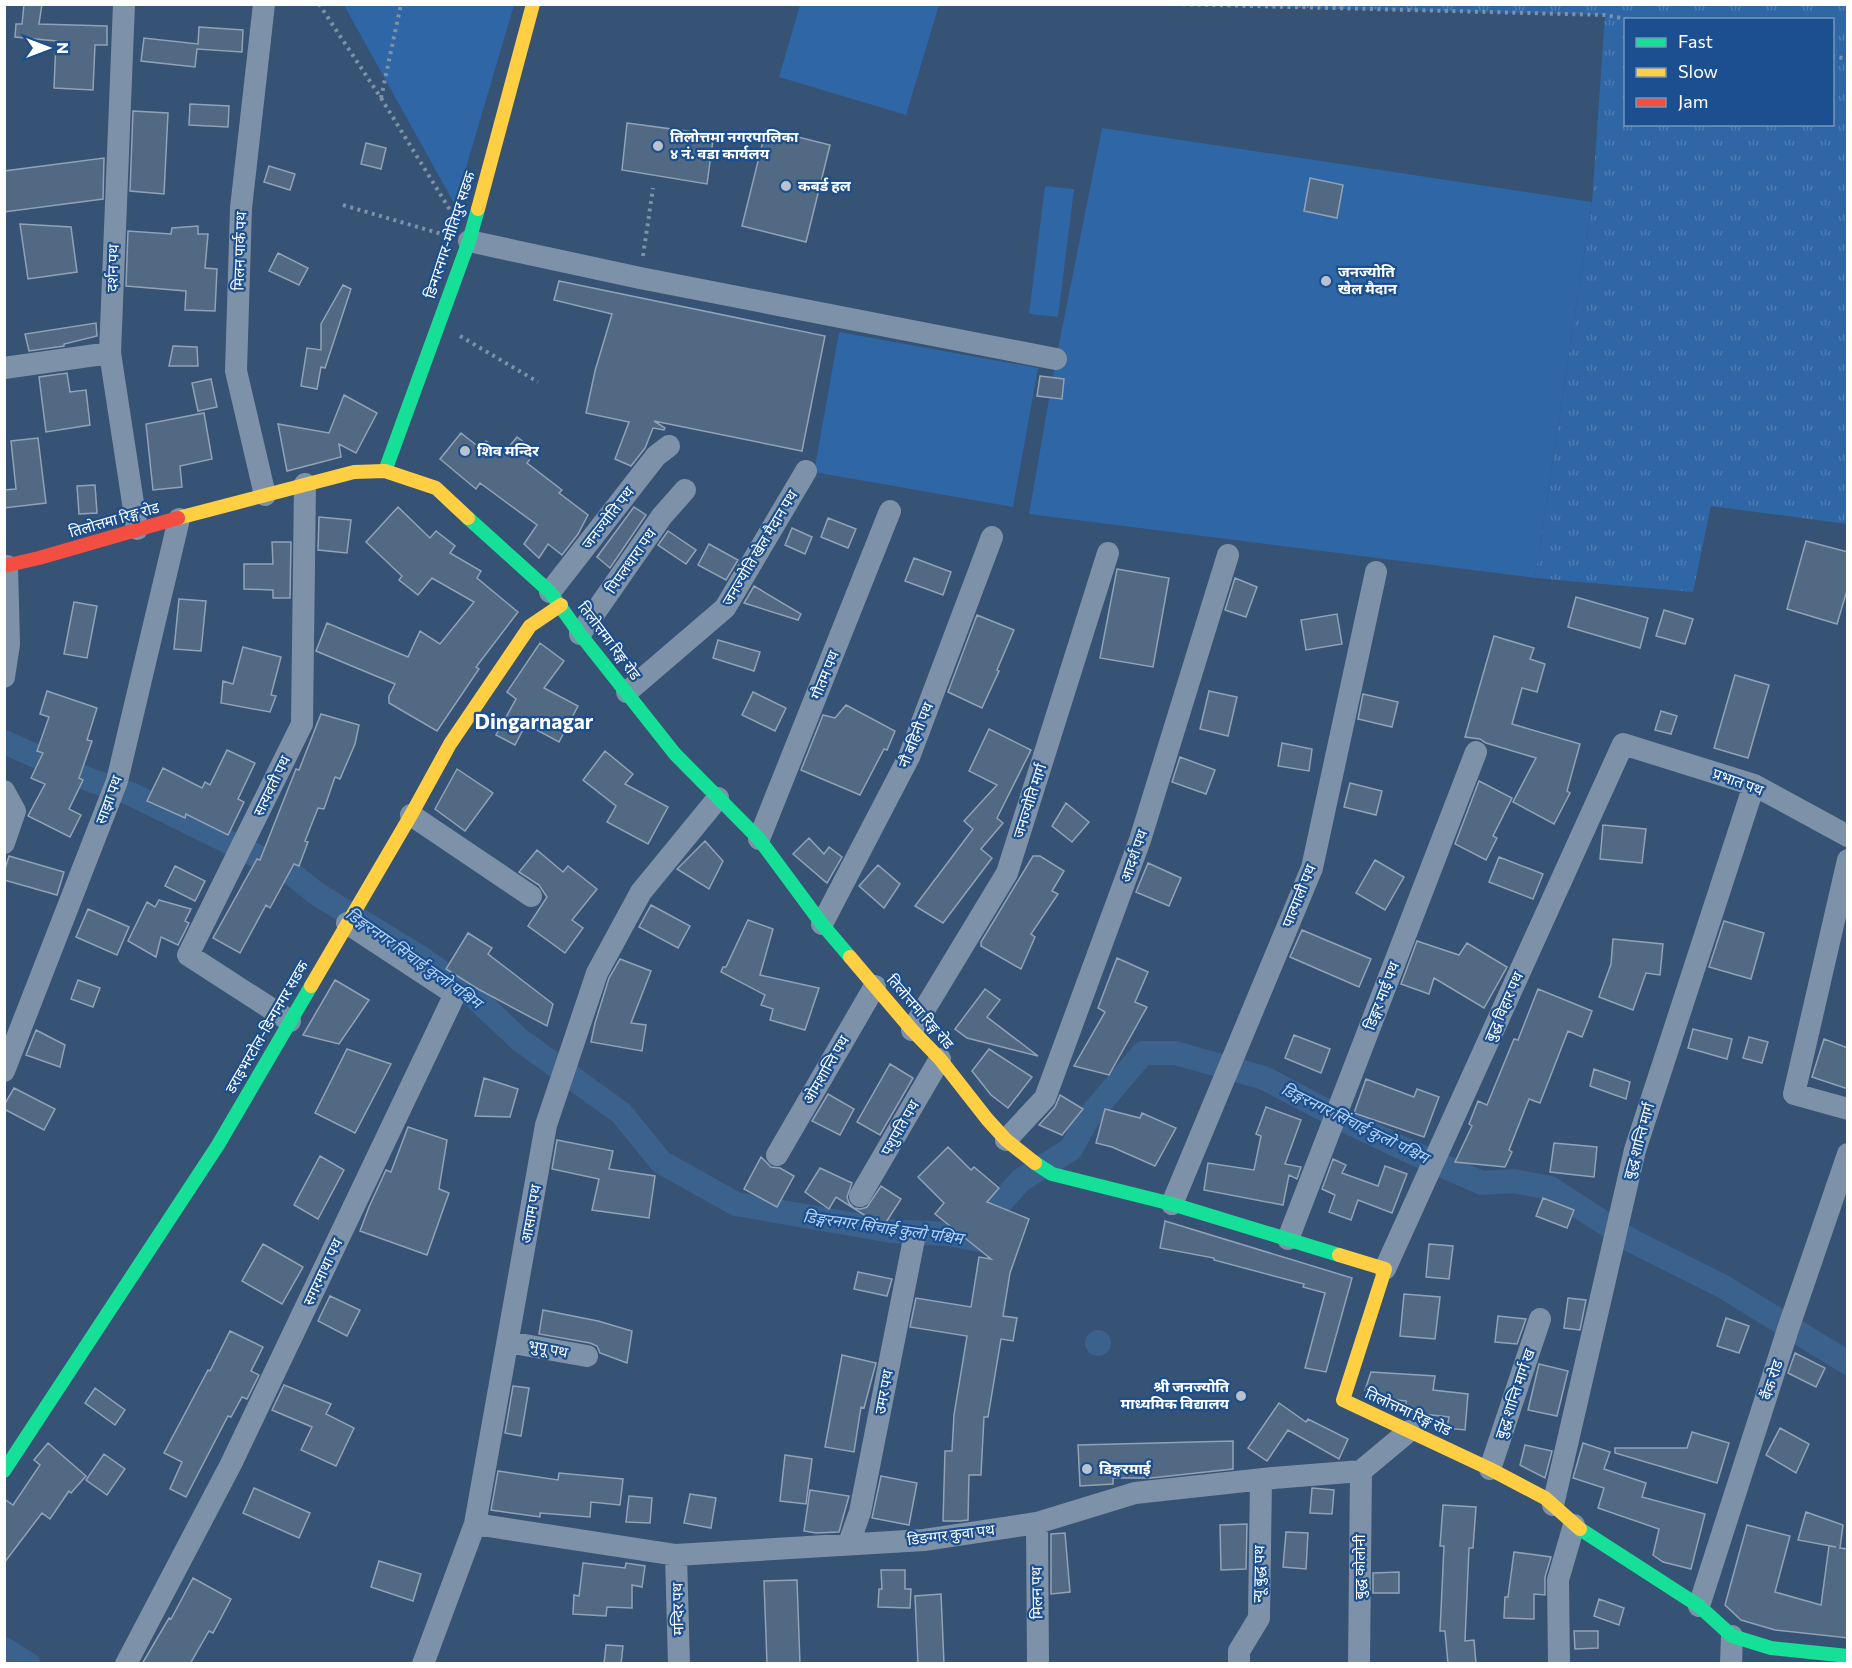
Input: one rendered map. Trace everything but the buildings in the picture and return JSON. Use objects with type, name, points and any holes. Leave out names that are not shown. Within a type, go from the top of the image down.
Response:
[{"type":"street","name":"दर्शन पथ","points":[[123,4],[110,353],[137,529]]},
{"type":"street","name":"मिलन पार्क पथ","points":[[264,4],[241,208],[236,371],[265,495]]},
{"type":"street","name":"डिन्गरनगर-मोतिपुर सडक","points":[[385,471],[469,242],[533,4]]},
{"type":"street","points":[[469,242],[640,278],[1056,359]]},
{"type":"street","points":[[4,368],[110,353]]},
{"type":"street","name":"जनज्योति पथ","points":[[555,599],[656,456],[669,446]]},
{"type":"street","name":"तिलोत्तमा रिङ्ग रोड","points":[[6,566],[354,472],[385,471],[436,488],[555,599],[675,754],[759,839],[822,924],[912,1030],[940,1059],[1006,1140],[1052,1174],[1172,1204]]},
{"type":"street","name":"जनज्योति खेल मैदान पथ","points":[[627,692],[725,608],[806,471]]},
{"type":"street","name":"सत्यवती पथ","points":[[290,1021],[188,955],[302,724],[305,484]]},
{"type":"street","name":"पिपलधारा पथ","points":[[580,634],[662,516],[685,490]]},
{"type":"street","name":"गौतम पथ","points":[[759,839],[890,511]]},
{"type":"street","name":"साझा पथ","points":[[4,1071],[114,788],[179,519]]},
{"type":"street","name":"नौ बहिनी पथ","points":[[822,924],[909,757],[992,537]]},
{"type":"street","name":"जनज्योति मार्ग","points":[[912,1030],[1007,873],[1108,553]]},
{"type":"street","name":"आदर्श पथ","points":[[1006,1140],[1045,1098],[1140,840],[1228,555]]},
{"type":"street","points":[[4,677],[9,644],[6,566]]},
{"type":"street","name":"पाल्पाली पथ","points":[[1172,1204],[1312,868],[1376,572]]},
{"type":"street","name":"डराइभरटोल-डिन्गनगर सडक","points":[[4,1471],[218,1144],[411,815],[450,744],[530,626],[555,599]]},
{"type":"street","name":"प्रभात पथ","points":[[1623,744],[1754,785],[1848,836]]},
{"type":"street","name":"बुद्ध विहार पथ","points":[[1385,1269],[1623,744]]},
{"type":"street","name":"डिङ्गर माई पथ","points":[[1288,1239],[1476,752]]},
{"type":"street","name":"बुद्ध शान्ति मार्ग","points":[[1553,1505],[1635,1150],[1754,785]]},
{"type":"street","points":[[4,791],[15,811],[4,843]]},
{"type":"street","name":"आसाम पथ","points":[[423,1664],[475,1524],[546,1125],[563,1071],[597,973],[641,891],[718,798]]},
{"type":"street","points":[[411,815],[531,897]]},
{"type":"street","points":[[1848,860],[1794,1094],[1848,1109]]},
{"type":"street","name":"सगरमाथा पथ","points":[[126,1664],[231,1464],[455,993],[352,916]]},
{"type":"street","name":"ओमशान्ति पथ","points":[[777,1155],[875,986]]},
{"type":"street","name":"पशुपति पथ","points":[[860,1196],[940,1059]]},
{"type":"street","name":"बैंक रोड","points":[[1699,1606],[1790,1324],[1848,1154]]},
{"type":"street","points":[[1172,1204],[1385,1269]]},
{"type":"street","name":"उमर पथ","points":[[849,1543],[860,1512],[914,1239]]},
{"type":"street","name":"तिलोत्तमा रिङ्ग रोड","points":[[1385,1269],[1343,1400],[1490,1469],[1553,1505],[1574,1525],[1699,1606],[1732,1636],[1771,1648],[1848,1656]]},
{"type":"street","name":"बुद्ध शान्ति मार्ग ख","points":[[1490,1469],[1540,1319]]},
{"type":"street","name":"भुपू पथ","points":[[508,1342],[587,1356]]},
{"type":"street","points":[[1361,1471],[1409,1431]]},
{"type":"street","name":"डिङग्गर कुवा पथ","points":[[475,1524],[676,1555],[924,1540],[1036,1523],[1136,1492],[1361,1471]]},
{"type":"street","name":"बुद्ध कोलोनी","points":[[1359,1664],[1361,1471]]},
{"type":"street","name":"न्यू बुद्ध पथ","points":[[1239,1664],[1239,1651],[1258,1618],[1261,1480]]},
{"type":"street","name":"मिलन पथ","points":[[1036,1523],[1038,1664]]},
{"type":"street","points":[[1559,1664],[1558,1580],[1574,1525]]},
{"type":"street","name":"मन्दिर पथ","points":[[676,1555],[679,1664]]},
{"type":"street","points":[[1731,1664],[1732,1636]]},
{"type":"path","points":[[319,4],[381,98],[469,242]]},
{"type":"path","points":[[381,98],[401,4]]},
{"type":"path","points":[[1175,4],[1605,15],[1624,19]]},
{"type":"path","points":[[640,278],[654,188]]},
{"type":"path","points":[[343,205],[469,242]]},
{"type":"path","points":[[439,324],[538,382]]},
{"type":"green space","points":[[344,5],[514,5],[455,205]]},
{"type":"green space","points":[[800,5],[939,5],[906,115],[779,77]]},
{"type":"green space","points":[[1177,5],[1847,5],[1847,524],[1711,506],[1693,592],[1535,578],[1592,202],[1605,15]]},
{"type":"green space","name":"जनज्योति खेल मैदान","points":[[1102,128],[1592,202],[1535,578],[1029,514],[1056,359]]},
{"type":"green space","points":[[1045,186],[1074,189],[1058,317],[1029,314]]},
{"type":"green space","points":[[839,332],[1038,368],[1013,507],[814,472]]},
{"type":"shaded area","points":[[1098,1330],[1107,1334],[1111,1343],[1107,1352],[1098,1356],[1089,1352],[1085,1343],[1089,1334]]},
{"type":"waterway","name":"डिङ्गरनगर सिंचाई कुलो पश्चिम","points":[[4,742],[90,780],[131,794],[291,873],[317,894],[423,959],[469,992],[520,1040],[621,1113],[661,1162],[736,1204],[891,1231],[948,1234],[980,1240],[995,1209],[1021,1180],[1071,1149],[1088,1118],[1143,1053],[1175,1053],[1264,1078],[1400,1147],[1482,1183],[1513,1181],[1550,1188],[1632,1241],[1724,1287],[1848,1363]]},
{"type":"waterway","points":[[4,1649],[28,1664]]},
{"type":"traffic: fast","points":[[385,471],[469,241],[478,209]]},
{"type":"traffic: fast","points":[[468,518],[550,592],[580,634],[675,754],[759,839],[822,924],[850,957]]},
{"type":"traffic: fast","points":[[4,1471],[218,1145],[311,986]]},
{"type":"traffic: fast","points":[[1035,1163],[1052,1174],[1172,1204],[1339,1255]]},
{"type":"traffic: fast","points":[[1580,1529],[1699,1606],[1732,1636],[1771,1648],[1848,1656]]},
{"type":"traffic: slow","points":[[478,209],[533,4]]},
{"type":"traffic: slow","points":[[178,518],[354,472],[385,471],[436,488],[468,518]]},
{"type":"traffic: slow","points":[[311,986],[450,744],[530,626],[561,605]]},
{"type":"traffic: slow","points":[[850,957],[912,1030],[940,1059],[987,1119],[1006,1140],[1035,1163]]},
{"type":"traffic: slow","points":[[1339,1255],[1385,1269],[1343,1400],[1490,1469],[1545,1498],[1580,1529]]},
{"type":"traffic: jam","points":[[4,566],[178,518]]},
{"type":"place","name":"तिलोत्तमा नगरपालिका ४ नं. वडा कार्यलय","points":[[658,146]]},
{"type":"place","name":"कबर्ड हल","points":[[786,186]]},
{"type":"place","name":"जनज्योति खेल मैदान","points":[[1326,281]]},
{"type":"place","name":"शिव मन्दिर","points":[[465,451]]},
{"type":"place","name":"श्री जनज्योति माध्यमिक विद्यालय","points":[[1241,1396]]},
{"type":"place","name":"डिङ्गरमाई","points":[[1087,1469]]},
{"type":"district","name":"Dingarnagar","points":[[534,722]]}]
